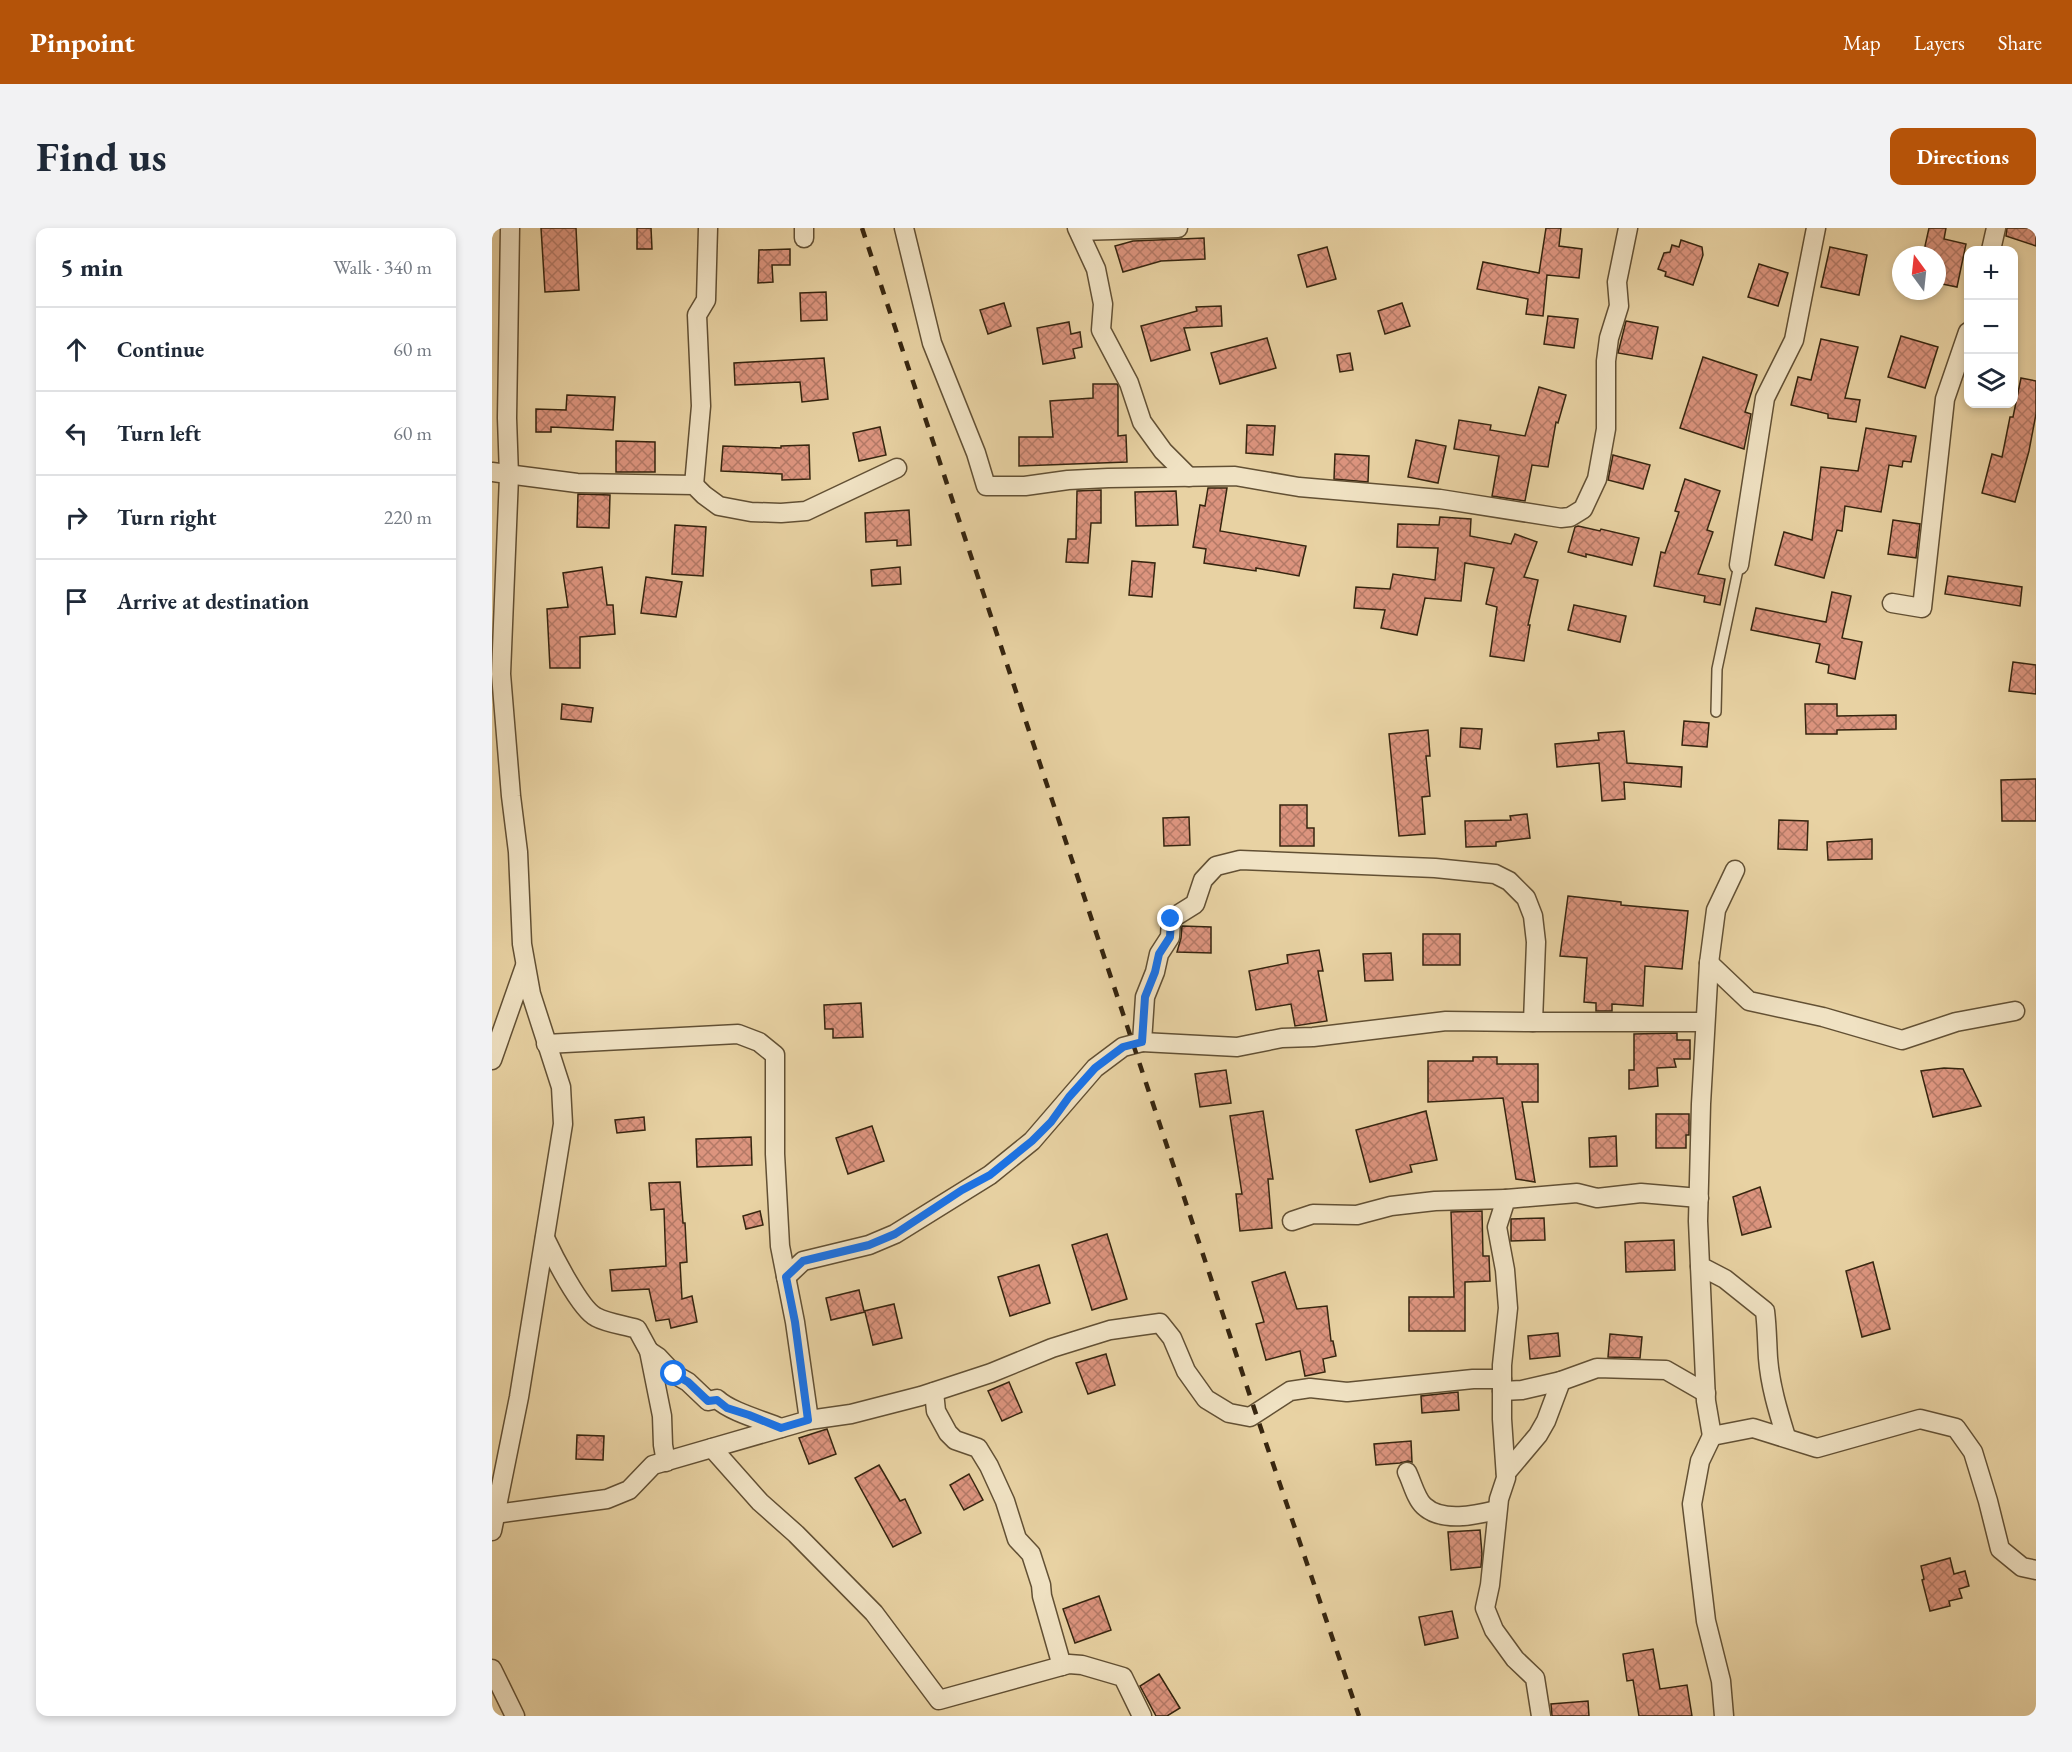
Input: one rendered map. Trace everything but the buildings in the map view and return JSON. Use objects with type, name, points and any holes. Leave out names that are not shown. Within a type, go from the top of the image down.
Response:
[{"type":"street","points":[[510,228],[507,418],[501,474],[501,674],[518,852],[522,944],[531,994],[561,1087],[563,1124],[519,1397],[494,1522],[607,1499],[629,1490],[653,1465],[808,1420],[851,1414],[934,1392],[991,1373],[1052,1347],[1110,1330],[1160,1323],[1172,1338],[1186,1371],[1206,1399],[1228,1413],[1250,1417],[1290,1391],[1310,1388],[1347,1392],[1473,1379],[1522,1390],[1561,1381],[1597,1368],[1666,1370],[1706,1393]]},
{"type":"street","points":[[694,485],[701,406],[697,315],[706,300],[708,228]]},
{"type":"street","points":[[904,228],[932,343],[976,453],[986,486],[1025,486],[1068,480],[1108,478],[1235,476],[1299,487],[1440,499],[1539,516],[1570,517],[1583,509],[1597,479],[1606,429],[1607,350],[1618,306],[1617,282],[1628,228]]},
{"type":"street","points":[[1178,228],[1078,229],[1096,269],[1103,304],[1101,330],[1129,382],[1142,422],[1163,451],[1190,477]]},
{"type":"street","points":[[1738,565],[1766,398],[1794,340],[1816,228]]},
{"type":"street","points":[[1993,246],[1996,228]]},
{"type":"street","points":[[1892,603],[1922,608],[1945,399],[1964,344]]},
{"type":"street","points":[[501,474],[577,483],[694,485],[720,506],[751,512],[781,513],[806,511],[897,468]]},
{"type":"street","points":[[1142,1042],[1145,997],[1159,954],[1170,937],[1171,919],[1195,904],[1203,880],[1216,866],[1240,860],[1435,868],[1495,874],[1509,881],[1526,898],[1533,916],[1536,942],[1533,1022]]},
{"type":"street","points":[[1724,1716],[1721,1681],[1706,1621],[1692,1504],[1700,1461],[1712,1437],[1706,1393],[1699,1198],[1701,1104],[1709,963],[1716,910],[1735,870]]},
{"type":"street","points":[[1709,963],[1749,1001],[1823,1017],[1902,1040],[1956,1022],[2015,1011]]},
{"type":"street","points":[[492,1060],[525,964]]},
{"type":"street","points":[[786,1277],[803,1261],[869,1245],[895,1234],[962,1190],[990,1175],[1032,1141],[1051,1122],[1069,1097],[1095,1068],[1123,1047],[1142,1042],[1237,1047],[1282,1038],[1322,1036],[1446,1021],[1706,1022]]},
{"type":"street","points":[[546,1044],[738,1034],[759,1042],[775,1055],[775,1154],[780,1246],[795,1322],[808,1420]]},
{"type":"street","points":[[1292,1221],[1312,1215],[1357,1215],[1391,1206],[1435,1201],[1506,1199],[1576,1193],[1597,1198],[1641,1193],[1699,1198]]},
{"type":"street","points":[[1506,1199],[1497,1227],[1505,1270],[1508,1308],[1502,1385],[1506,1473],[1497,1510],[1490,1585],[1485,1608],[1494,1630],[1515,1659],[1535,1678],[1541,1716]]},
{"type":"street","points":[[545,1238],[560,1269],[594,1317],[637,1329],[649,1351],[662,1416],[666,1462]]},
{"type":"street","points":[[1700,1266],[1725,1279],[1765,1311],[1771,1381],[1786,1437]]},
{"type":"street","points":[[649,1351],[708,1401],[717,1400],[727,1408],[781,1428]]},
{"type":"street","points":[[1506,1473],[1538,1435],[1546,1421],[1561,1381]]},
{"type":"street","points":[[934,1392],[936,1411],[948,1433],[955,1440],[978,1448],[989,1466],[1005,1501],[1017,1539],[1031,1554],[1062,1666]]},
{"type":"street","points":[[1712,1437],[1753,1428],[1817,1448],[1920,1419],[1956,1428],[1972,1452],[2000,1549],[2022,1567],[2036,1570]]},
{"type":"street","points":[[712,1448],[760,1502],[796,1534],[874,1613],[939,1700],[1062,1666],[1082,1665],[1124,1677],[1142,1716]]},
{"type":"street","points":[[1407,1472],[1423,1505],[1436,1514],[1482,1514],[1497,1510]]},
{"type":"street","points":[[492,1669],[515,1716]]},
{"type":"lane","points":[[1716,712],[1717,669],[1738,565]]},
{"type":"railway","points":[[862,228],[1255,1411],[1359,1716]]},
{"type":"route","points":[[674,1374],[688,1382],[708,1401],[717,1400],[727,1408],[781,1428],[808,1420],[795,1322],[786,1277],[803,1261],[869,1245],[895,1234],[962,1190],[990,1175],[1032,1141],[1051,1122],[1069,1097],[1095,1068],[1123,1047],[1142,1042],[1145,997],[1159,954],[1170,937],[1171,919]]}]
